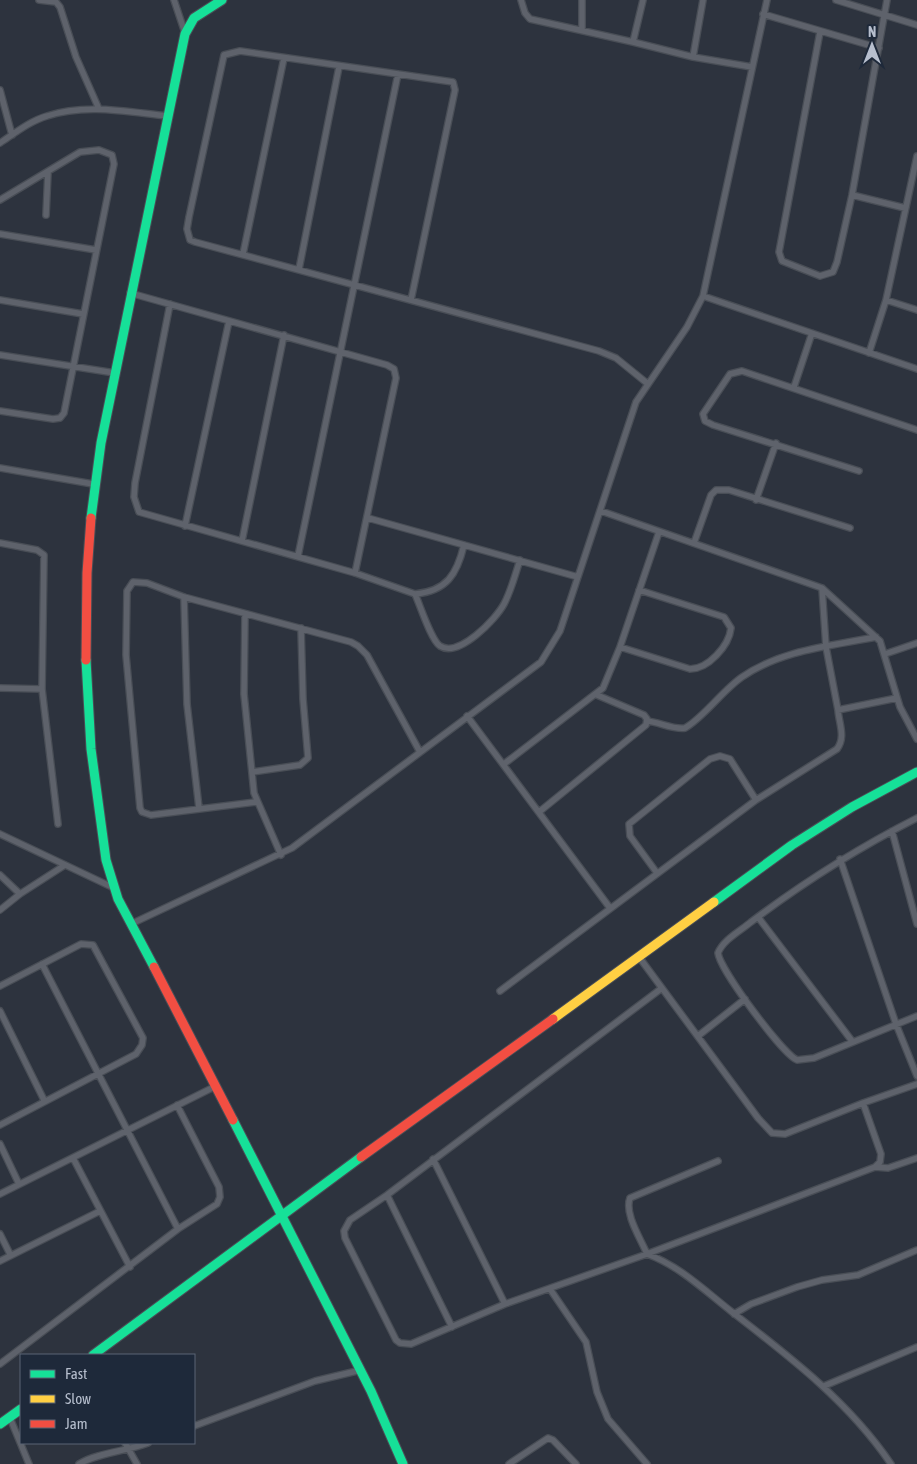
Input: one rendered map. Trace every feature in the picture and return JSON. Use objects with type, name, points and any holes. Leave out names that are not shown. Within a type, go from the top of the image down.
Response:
[{"type":"street","points":[[39,0],[56,2],[60,7],[76,57],[99,110]]},
{"type":"street","points":[[174,0],[185,34]]},
{"type":"street","points":[[222,0],[194,18],[185,34],[130,293],[93,484],[86,587],[88,733],[99,820],[109,876],[114,888],[361,1370],[403,1464]]},
{"type":"street","points":[[521,0],[525,13],[530,19],[582,29],[693,57],[752,67]]},
{"type":"street","points":[[582,0],[582,29]]},
{"type":"street","points":[[634,42],[643,0]]},
{"type":"street","points":[[693,57],[703,0]]},
{"type":"street","points":[[132,924],[281,855],[541,662],[560,631],[601,512],[633,409],[687,327],[703,296],[767,0]]},
{"type":"street","points":[[836,0],[917,25]]},
{"type":"street","points":[[820,32],[780,248],[782,261],[820,276],[833,272],[837,262],[852,195],[887,0]]},
{"type":"street","points":[[763,14],[879,48]]},
{"type":"street","points":[[411,300],[455,87],[451,81],[240,51],[224,55],[188,217],[187,229],[190,240],[599,352],[616,358],[648,384]]},
{"type":"street","points":[[243,254],[284,58]]},
{"type":"street","points":[[299,269],[339,66]]},
{"type":"street","points":[[298,556],[398,74]]},
{"type":"street","points":[[0,90],[12,135]]},
{"type":"street","points":[[0,143],[52,114],[79,110],[99,110],[168,116]]},
{"type":"street","points":[[0,200],[80,152],[99,150],[112,155],[114,164],[64,414],[60,418],[45,419],[0,411]]},
{"type":"street","points":[[869,353],[886,300],[917,156]]},
{"type":"street","points":[[46,215],[48,172]]},
{"type":"street","points":[[852,195],[905,208]]},
{"type":"street","points":[[0,234],[96,250]]},
{"type":"street","points":[[130,293],[387,364],[394,369],[396,374],[368,518],[355,573]]},
{"type":"street","points":[[703,296],[917,369]]},
{"type":"street","points":[[0,300],[83,314]]},
{"type":"street","points":[[886,300],[917,310]]},
{"type":"street","points":[[170,304],[135,484],[134,497],[140,512],[298,556],[415,594],[436,589],[446,583],[456,573],[464,545]]},
{"type":"street","points":[[185,526],[229,321]]},
{"type":"street","points":[[794,388],[812,334]]},
{"type":"street","points":[[242,541],[284,336]]},
{"type":"street","points":[[0,355],[115,373]]},
{"type":"street","points":[[859,471],[713,425],[706,421],[703,414],[727,376],[733,372],[746,372],[917,430]]},
{"type":"street","points":[[756,500],[776,444]]},
{"type":"street","points":[[0,468],[93,484]]},
{"type":"street","points":[[694,543],[713,492],[720,489],[850,528]]},
{"type":"street","points":[[601,512],[822,588],[876,638],[885,654],[897,698],[917,739]]},
{"type":"street","points":[[368,518],[578,577]]},
{"type":"street","points":[[504,764],[597,695],[607,681],[659,532]]},
{"type":"street","points":[[0,543],[37,550],[44,555],[42,689],[58,824]]},
{"type":"street","points":[[415,594],[440,645],[454,648],[460,646],[491,622],[501,610],[520,560]]},
{"type":"street","points":[[256,802],[151,815],[146,814],[140,808],[126,655],[127,590],[133,582],[147,583],[184,597],[351,642],[362,649],[420,752]]},
{"type":"street","points":[[500,991],[756,800],[837,749],[841,744],[842,736],[838,710],[826,647],[822,588]]},
{"type":"street","points":[[620,647],[690,669],[697,669],[704,667],[711,661],[729,638],[731,628],[724,617],[639,590]]},
{"type":"street","points":[[184,597],[186,704],[199,808]]},
{"type":"street","points":[[246,614],[244,694],[256,802],[281,855]]},
{"type":"street","points":[[252,772],[300,765],[308,758],[302,699],[301,628]]},
{"type":"street","points":[[597,695],[644,715],[647,721],[678,729],[685,728],[724,690],[758,667],[794,653],[876,638]]},
{"type":"street","points":[[885,654],[917,643]]},
{"type":"street","points":[[0,688],[42,689]]},
{"type":"street","points":[[838,710],[897,698]]},
{"type":"street","points":[[467,716],[610,908]]},
{"type":"street","points":[[539,812],[641,731],[647,721]]},
{"type":"street","points":[[657,873],[631,838],[628,832],[629,824],[710,759],[720,756],[730,759],[756,800]]},
{"type":"street","points":[[93,1354],[281,1214],[792,845],[852,807],[917,772]]},
{"type":"street","points":[[917,818],[840,859],[728,940],[718,953],[722,967],[744,999],[786,1053],[794,1059],[814,1058],[917,1016]]},
{"type":"street","points":[[892,831],[917,924]]},
{"type":"street","points":[[0,834],[114,888]]},
{"type":"street","points":[[840,859],[896,1024],[917,1076]]},
{"type":"street","points":[[0,910],[20,894],[64,865]]},
{"type":"street","points":[[0,875],[20,894]]},
{"type":"street","points":[[758,917],[852,1041]]},
{"type":"street","points":[[0,986],[81,944],[93,945],[140,1030],[142,1045],[136,1054],[44,1100],[0,1125]]},
{"type":"street","points":[[639,957],[758,1118],[772,1133],[785,1134],[863,1102],[917,1084]]},
{"type":"street","points":[[42,964],[178,1230]]},
{"type":"street","points":[[662,988],[387,1195],[350,1220],[344,1231],[344,1238],[396,1340],[400,1343],[411,1344],[505,1304],[647,1254],[875,1167],[880,1162],[881,1154],[863,1102]]},
{"type":"street","points":[[698,1036],[744,999]]},
{"type":"street","points":[[0,1011],[44,1100]]},
{"type":"street","points":[[0,1194],[216,1086]]},
{"type":"street","points":[[0,1364],[178,1230],[217,1204],[220,1192],[177,1105]]},
{"type":"street","points":[[0,1144],[20,1184]]},
{"type":"street","points":[[73,1158],[130,1267]]},
{"type":"street","points":[[875,1167],[888,1168],[917,1158]]},
{"type":"street","points":[[433,1159],[505,1304]]},
{"type":"street","points":[[718,1161],[630,1198],[628,1204],[630,1214],[647,1254],[678,1270],[824,1386],[864,1429],[891,1464]]},
{"type":"street","points":[[387,1195],[452,1327]]},
{"type":"street","points":[[0,1261],[10,1254],[100,1211]]},
{"type":"street","points":[[0,1234],[10,1254]]},
{"type":"street","points":[[734,1314],[788,1290],[822,1280],[858,1275],[917,1250]]},
{"type":"street","points":[[550,1289],[586,1342],[597,1392],[608,1420],[647,1464]]},
{"type":"street","points":[[824,1386],[917,1347]]},
{"type":"street","points":[[195,1426],[315,1381],[361,1370]]},
{"type":"street","points":[[0,1424],[20,1410]]},
{"type":"street","points":[[10,1418],[20,1442]]},
{"type":"street","points":[[509,1464],[548,1438],[553,1440],[576,1464]]},
{"type":"street","points":[[21,1444],[29,1464]]},
{"type":"street","points":[[126,1444],[137,1464]]},
{"type":"street","points":[[79,1464],[88,1459],[129,1450],[145,1444]]},
{"type":"traffic: fast","points":[[91,518],[101,443],[185,34],[194,18],[222,0]]},
{"type":"traffic: fast","points":[[86,660],[91,749],[106,860],[118,899],[154,967]]},
{"type":"traffic: fast","points":[[714,902],[792,845],[852,807],[917,772]]},
{"type":"traffic: fast","points":[[233,1120],[371,1391],[403,1464]]},
{"type":"traffic: fast","points":[[94,1354],[361,1157]]},
{"type":"traffic: fast","points":[[0,1424],[20,1410]]},
{"type":"traffic: slow","points":[[553,1019],[714,902]]},
{"type":"traffic: jam","points":[[86,660],[87,573],[91,518]]},
{"type":"traffic: jam","points":[[154,967],[233,1120]]},
{"type":"traffic: jam","points":[[361,1157],[553,1019]]}]
